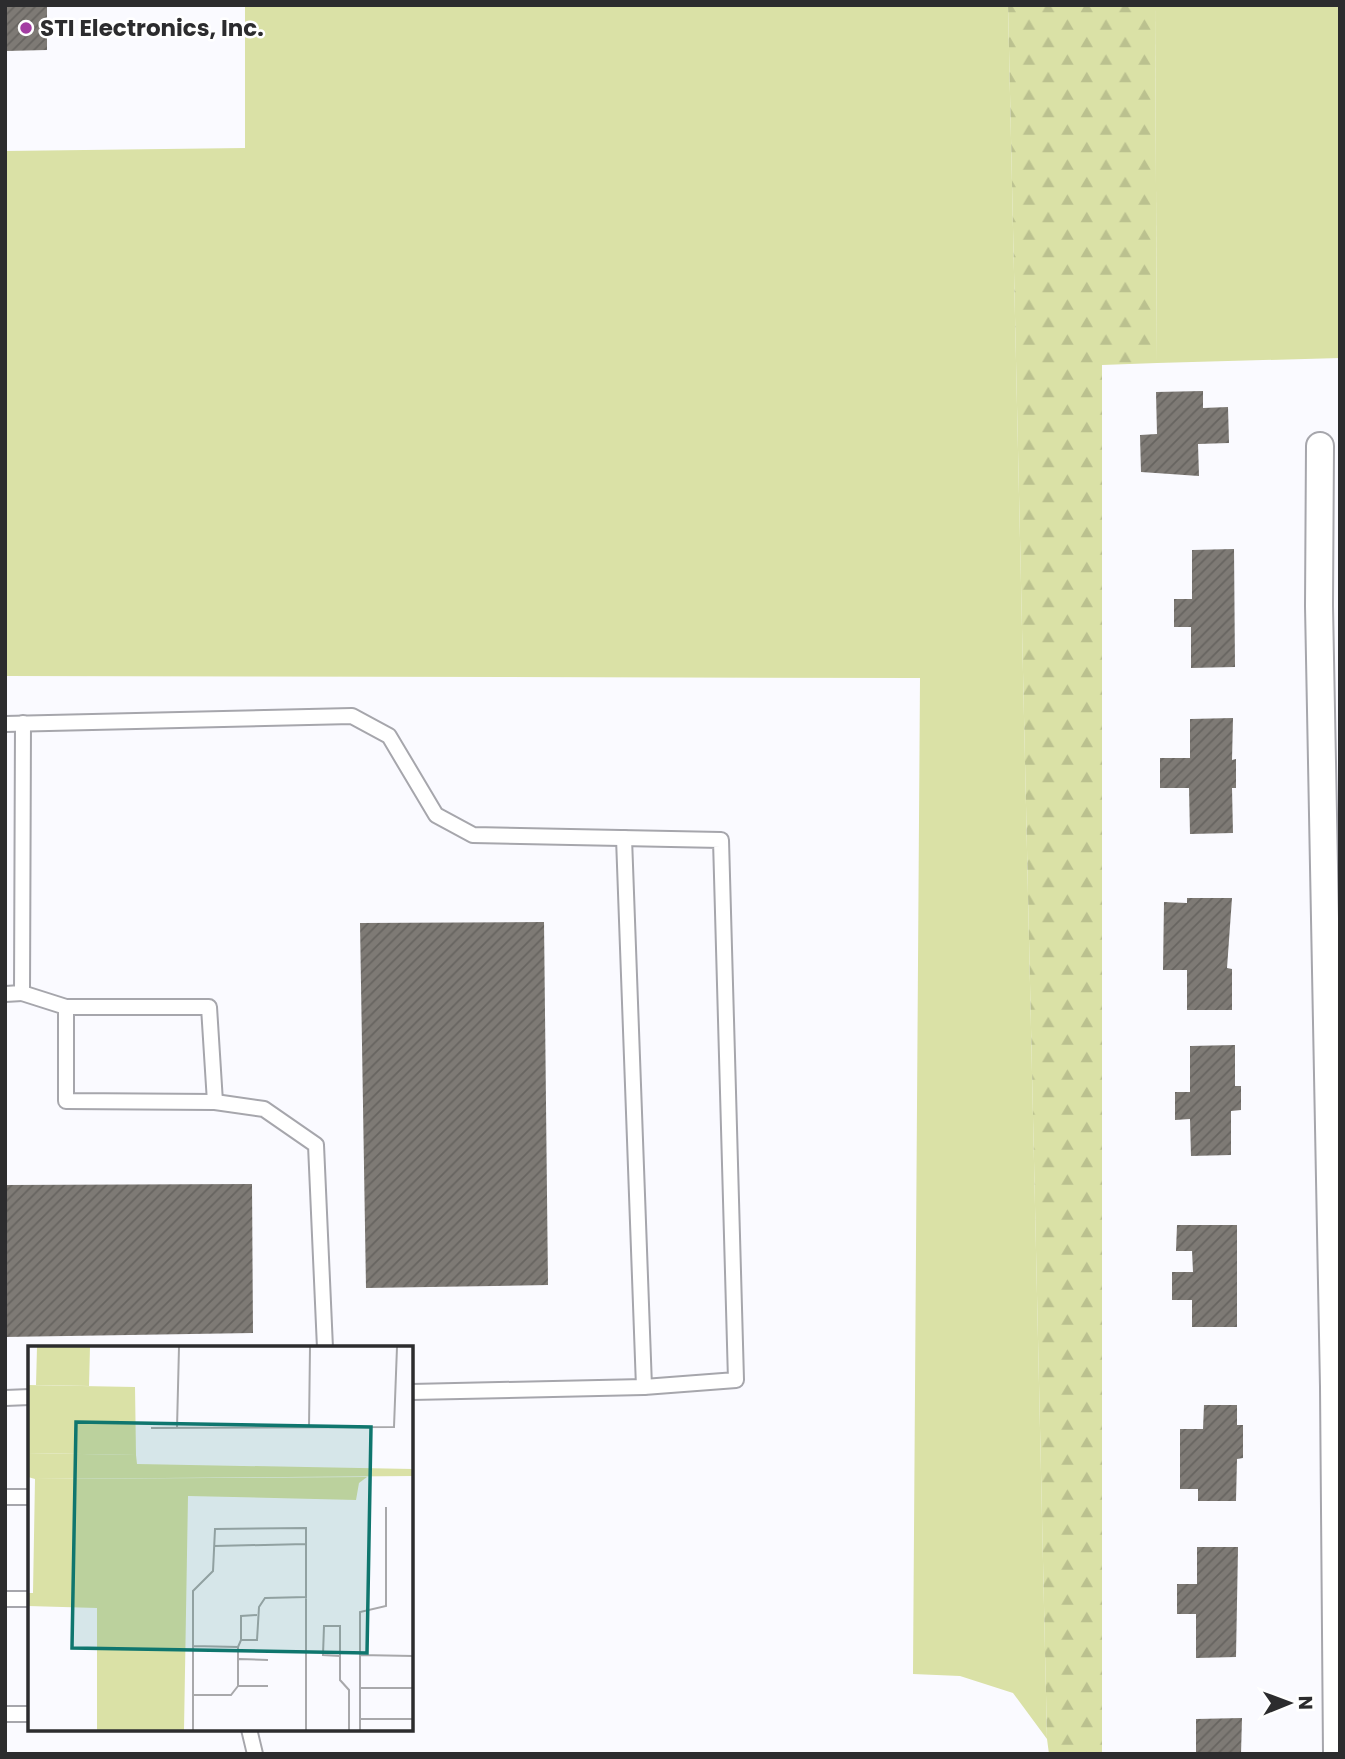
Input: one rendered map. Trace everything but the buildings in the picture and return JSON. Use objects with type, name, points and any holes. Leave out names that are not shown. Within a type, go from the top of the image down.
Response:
[{"type":"street","points":[[1320,446],[1329,606],[1337,1387],[1337,1754]]},
{"type":"lane","points":[[5,724],[352,716],[388,736],[436,815],[473,835],[721,840],[736,1380],[644,1387],[413,1392]]},
{"type":"lane","points":[[22,993],[23,723]]},
{"type":"lane","points":[[624,838],[644,1387]]},
{"type":"lane","points":[[5,994],[22,993],[66,1007],[209,1007],[215,1102]]},
{"type":"lane","points":[[66,1007],[66,1101],[215,1102],[264,1109],[316,1144],[325,1346]]},
{"type":"lane","points":[[5,1398],[28,1397]]},
{"type":"lane","points":[[5,1497],[28,1497]]},
{"type":"lane","points":[[5,1599],[28,1599]]},
{"type":"lane","points":[[5,1714],[28,1714]]},
{"type":"lane","points":[[249,1731],[255,1754]]},
{"type":"green space","points":[[245,5],[1008,5],[1047,1739],[1013,1693],[960,1676],[913,1674],[920,678],[5,676],[5,151],[245,148]]},
{"type":"green space","points":[[1008,5],[1155,5],[1157,363],[1102,365],[1102,1754],[1049,1754],[1047,1739]]},
{"type":"green space","points":[[1155,5],[1340,5],[1340,358],[1157,363]]},
{"type":"place","name":"STI Electronics, Inc.","points":[[26,28]]}]
